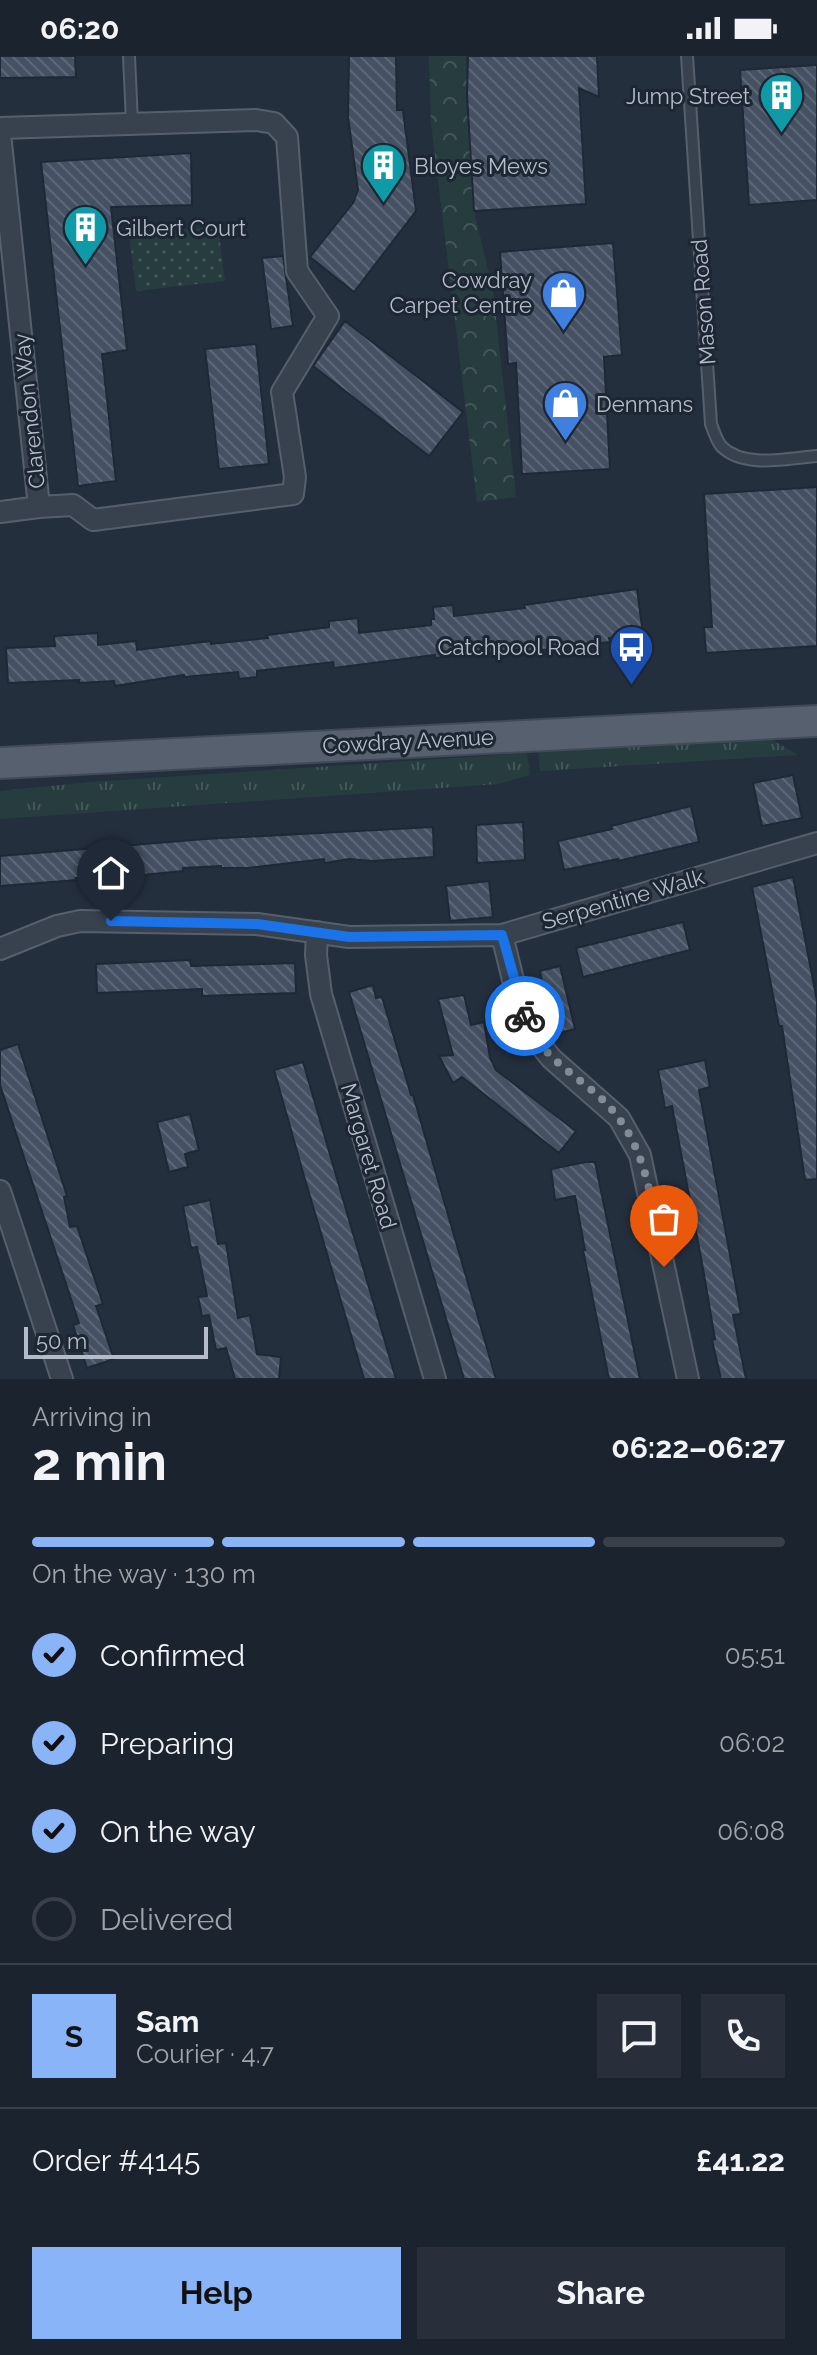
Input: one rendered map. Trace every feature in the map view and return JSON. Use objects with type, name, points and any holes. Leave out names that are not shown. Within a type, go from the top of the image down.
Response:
[{"type":"main road","name":"Cowdray Avenue","points":[[0,763],[816,725]]},
{"type":"street","points":[[39,507],[73,505],[93,520],[293,494],[295,477],[282,392],[328,316],[297,271],[287,137],[274,123],[256,120],[132,123]]},
{"type":"street","name":"Clarendon Way","points":[[0,512],[39,507],[0,130],[132,123]]},
{"type":"street","name":"Serpentine Walk","points":[[0,949],[57,926],[80,921],[257,924],[349,937],[502,935],[817,843]]},
{"type":"street","name":"Margaret Road","points":[[317,932],[316,955],[321,994],[435,1379]]},
{"type":"street","points":[[502,935],[515,988],[532,1035],[552,1059],[619,1118],[640,1155],[688,1379]]},
{"type":"street","points":[[0,1191],[62,1379]]},
{"type":"lane","points":[[129,56],[132,123]]},
{"type":"lane","name":"Mason Road","points":[[687,56],[711,424],[720,446],[738,458],[817,456]]},
{"type":"green space","points":[[429,56],[466,56],[474,211],[493,291],[516,497],[477,502],[431,123]]},
{"type":"green space","points":[[140,223],[142,235],[218,226],[225,281],[136,291],[128,224]]},
{"type":"green space","points":[[764,735],[798,755],[540,771],[538,752]]},
{"type":"green space","points":[[527,753],[530,775],[498,784],[0,819],[0,791],[91,782]]},
{"type":"building","points":[[0,56],[75,56],[76,77],[0,78]]},
{"type":"building","name":"Bloyes Mews","points":[[349,56],[396,56],[397,110],[403,110],[416,211],[354,292],[310,257],[353,203],[358,190],[348,117]]},
{"type":"building","points":[[468,56],[597,56],[599,97],[579,88],[586,204],[474,211],[467,95]]},
{"type":"building","name":"Jump Street","points":[[817,65],[817,200],[749,205],[740,70]]},
{"type":"building","name":"Gilbert Court","points":[[191,153],[192,205],[111,207],[127,350],[102,354],[116,481],[78,486],[41,162]]},
{"type":"building","points":[[613,243],[622,355],[604,357],[610,469],[522,474],[516,363],[508,364],[500,252]]},
{"type":"building","points":[[283,256],[293,326],[271,329],[262,258]]},
{"type":"building","points":[[345,321],[463,412],[429,456],[313,366]]},
{"type":"building","points":[[256,344],[269,464],[219,469],[205,349]]},
{"type":"building","points":[[817,487],[817,646],[706,653],[704,627],[712,627],[704,494]]},
{"type":"building","points":[[637,589],[643,634],[609,638],[610,642],[525,652],[524,649],[435,658],[435,655],[334,668],[333,662],[257,671],[257,677],[239,679],[238,672],[184,675],[115,686],[114,681],[79,683],[79,680],[8,683],[6,648],[55,646],[54,636],[98,633],[98,645],[136,641],[137,650],[268,638],[267,635],[329,627],[329,621],[358,618],[359,633],[431,625],[433,607],[453,605],[454,616],[525,608],[524,605]]},
{"type":"building","points":[[793,775],[802,818],[762,826],[753,783]]},
{"type":"building","points":[[691,806],[699,842],[564,870],[558,841]]},
{"type":"building","points":[[523,822],[525,860],[477,863],[476,825]]},
{"type":"building","points":[[433,827],[434,857],[372,861],[349,859],[325,863],[324,859],[248,868],[183,868],[183,871],[112,878],[76,878],[0,886],[0,856],[205,839]]},
{"type":"building","points":[[793,877],[817,1001],[817,1179],[805,1180],[782,1026],[779,1026],[752,887]]},
{"type":"building","points":[[489,881],[493,917],[450,921],[446,886]]},
{"type":"building","points":[[683,922],[690,950],[583,977],[576,948]]},
{"type":"building","points":[[190,960],[191,966],[295,963],[296,993],[202,996],[202,989],[97,993],[96,964]]},
{"type":"building","points":[[560,966],[575,1029],[556,1034],[551,1013],[539,1015],[532,985],[542,982],[540,971]]},
{"type":"building","points":[[373,985],[376,998],[382,997],[413,1095],[496,1379],[464,1379],[349,992]]},
{"type":"building","points":[[464,995],[471,1025],[484,1022],[490,1058],[496,1070],[576,1131],[559,1153],[462,1077],[453,1083],[439,1056],[453,1055],[438,999]]},
{"type":"building","points":[[18,1044],[67,1196],[64,1197],[70,1227],[77,1226],[103,1304],[96,1306],[114,1359],[87,1368],[73,1325],[79,1323],[0,1085],[0,1050]]},
{"type":"building","points":[[705,1060],[710,1087],[699,1090],[741,1314],[733,1315],[746,1379],[721,1379],[672,1106],[665,1108],[658,1070]]},
{"type":"building","points":[[303,1062],[396,1379],[364,1379],[304,1176],[274,1070]]},
{"type":"building","points":[[190,1114],[199,1150],[185,1154],[188,1167],[169,1172],[157,1122]]},
{"type":"building","points":[[595,1162],[640,1379],[609,1379],[575,1196],[555,1200],[551,1169]]},
{"type":"building","points":[[210,1200],[218,1244],[226,1243],[238,1318],[250,1315],[257,1354],[281,1357],[279,1379],[235,1379],[226,1348],[216,1350],[209,1315],[202,1316],[198,1297],[207,1296],[197,1247],[191,1248],[183,1206]]},
{"type":"way so far","points":[[525,1016],[532,1035],[552,1059],[605,1103],[629,1133],[640,1155],[664,1267]]},
{"type":"place","name":"Jump Street","points":[[781,135]]},
{"type":"place","name":"Bloyes Mews","points":[[383,205]]},
{"type":"place","name":"Gilbert Court","points":[[85,267]]},
{"type":"place","name":"Cowdray Carpet Centre","points":[[563,332]]},
{"type":"place","name":"Denmans","points":[[565,443]]},
{"type":"place","name":"Catchpool Road","points":[[631,686]]},
{"type":"route","points":[[111,921],[257,924],[349,937],[502,935],[525,1016]]}]
